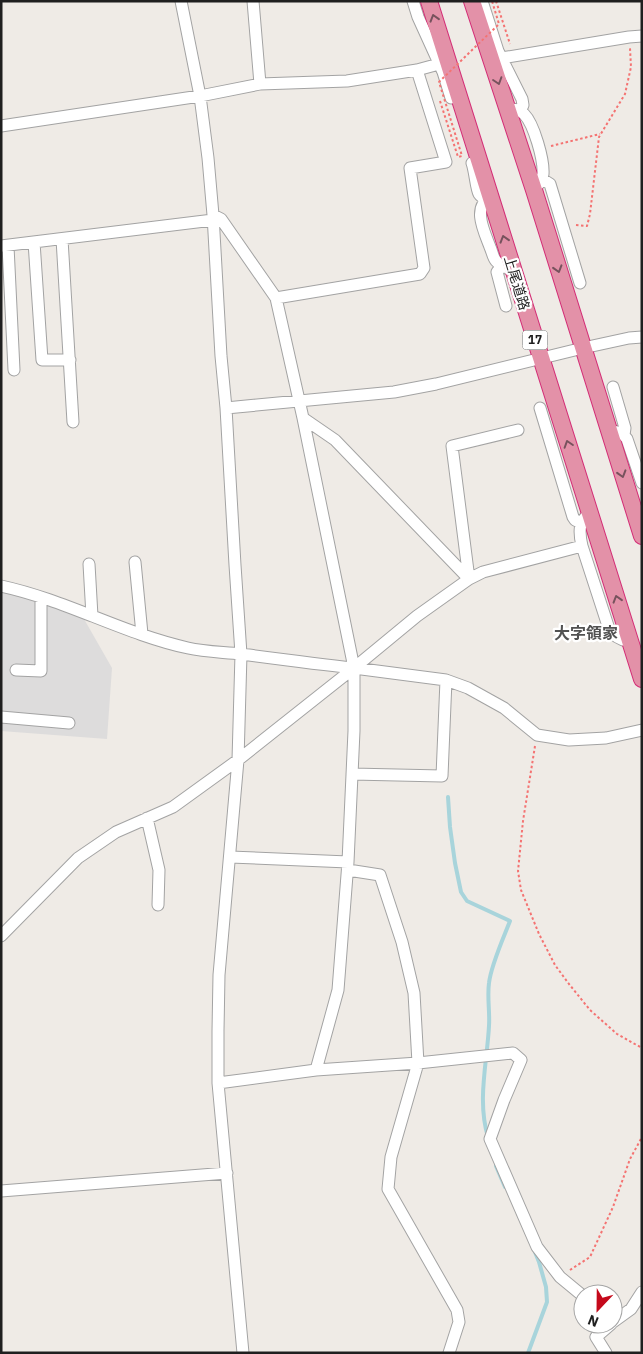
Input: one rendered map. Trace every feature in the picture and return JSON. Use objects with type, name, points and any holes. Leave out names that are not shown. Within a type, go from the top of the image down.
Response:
[{"type":"highway","name":"上尾道路","points":[[429,1],[507,268],[541,359],[586,518],[642,679]]},
{"type":"highway","points":[[472,1],[513,109],[538,185],[583,348],[616,432],[642,536]]},
{"type":"street","points":[[181,1],[200,96],[208,158],[241,654],[238,760],[219,975],[218,1083],[243,1353]]},
{"type":"street","points":[[252,1],[260,84]]},
{"type":"street","points":[[413,1],[439,64],[475,172],[478,191],[480,196],[488,198]]},
{"type":"street","points":[[482,1],[498,52],[522,99],[523,105],[513,109]]},
{"type":"street","points":[[502,58],[642,36]]},
{"type":"street","points":[[1,126],[200,96],[260,84],[347,81],[417,70],[439,64]]},
{"type":"street","points":[[276,298],[420,274],[424,268],[410,168],[446,162],[417,70]]},
{"type":"street","points":[[513,109],[525,115],[530,122],[543,168],[538,185],[550,184],[580,283]]},
{"type":"street","points":[[14,370],[4,246],[213,217],[221,219],[276,298],[303,418],[354,668],[354,730],[348,866],[338,990],[316,1070]]},
{"type":"street","points":[[62,239],[73,422]]},
{"type":"street","points":[[34,242],[42,360],[70,360]]},
{"type":"street","points":[[506,306],[497,272],[507,268]]},
{"type":"street","points":[[226,408],[394,392],[436,384],[583,348],[642,337]]},
{"type":"street","points":[[613,388],[625,428],[616,432]]},
{"type":"street","points":[[540,408],[573,517],[575,520],[586,518]]},
{"type":"street","points":[[303,418],[335,440],[469,579]]},
{"type":"street","points":[[469,579],[452,446],[518,430]]},
{"type":"street","points":[[616,432],[628,439],[642,483]]},
{"type":"street","points":[[586,518],[579,534],[609,629],[616,638],[630,642]]},
{"type":"street","points":[[1,936],[78,858],[116,832],[173,807],[238,760],[417,616],[469,579],[483,572],[582,546]]},
{"type":"street","points":[[135,562],[142,634]]},
{"type":"street","points":[[89,564],[92,616]]},
{"type":"street","points":[[1,586],[189,648],[446,680],[468,688],[504,708],[537,735],[569,740],[606,738],[642,730]]},
{"type":"street","points":[[16,670],[41,671],[41,598]]},
{"type":"street","points":[[352,774],[442,776],[446,680]]},
{"type":"street","points":[[1,717],[69,723]]},
{"type":"street","points":[[148,818],[159,870],[158,905]]},
{"type":"street","points":[[230,858],[348,866],[380,875],[402,942],[414,993],[418,1063],[391,1156],[388,1189],[457,1310],[459,1322],[449,1353]]},
{"type":"street","points":[[218,1083],[316,1070],[418,1063],[513,1053],[521,1060],[490,1139],[537,1247],[560,1277],[573,1288]]},
{"type":"street","points":[[1,1190],[227,1173]]},
{"type":"street","points":[[623,1315],[631,1309],[642,1292]]},
{"type":"street","points":[[599,1334],[596,1337],[606,1353]]},
{"type":"path","points":[[440,101],[458,157],[462,156],[439,82],[500,24],[492,1]]},
{"type":"path","points":[[496,1],[512,48]]},
{"type":"path","points":[[563,225],[587,226],[599,137],[625,94],[630,67],[629,37]]},
{"type":"path","points":[[539,149],[600,134]]},
{"type":"path","points":[[537,735],[522,821],[518,871],[521,890],[554,964],[569,984],[590,1010],[616,1034],[642,1048]]},
{"type":"path","points":[[560,1277],[590,1257],[613,1206],[630,1159],[642,1137]]},
{"type":"shaded area","points":[[1,586],[80,612],[112,668],[107,739],[1,731]]},
{"type":"waterway","points":[[448,797],[450,827],[461,892],[467,901],[510,921],[495,960],[489,983],[489,1026],[483,1096],[483,1110],[488,1137]]},
{"type":"waterway","points":[[496,1166],[505,1187]]},
{"type":"waterway","points":[[528,1353],[547,1302],[546,1287],[535,1252]]},
{"type":"district","name":"大字領家","points":[[586,633]]}]
